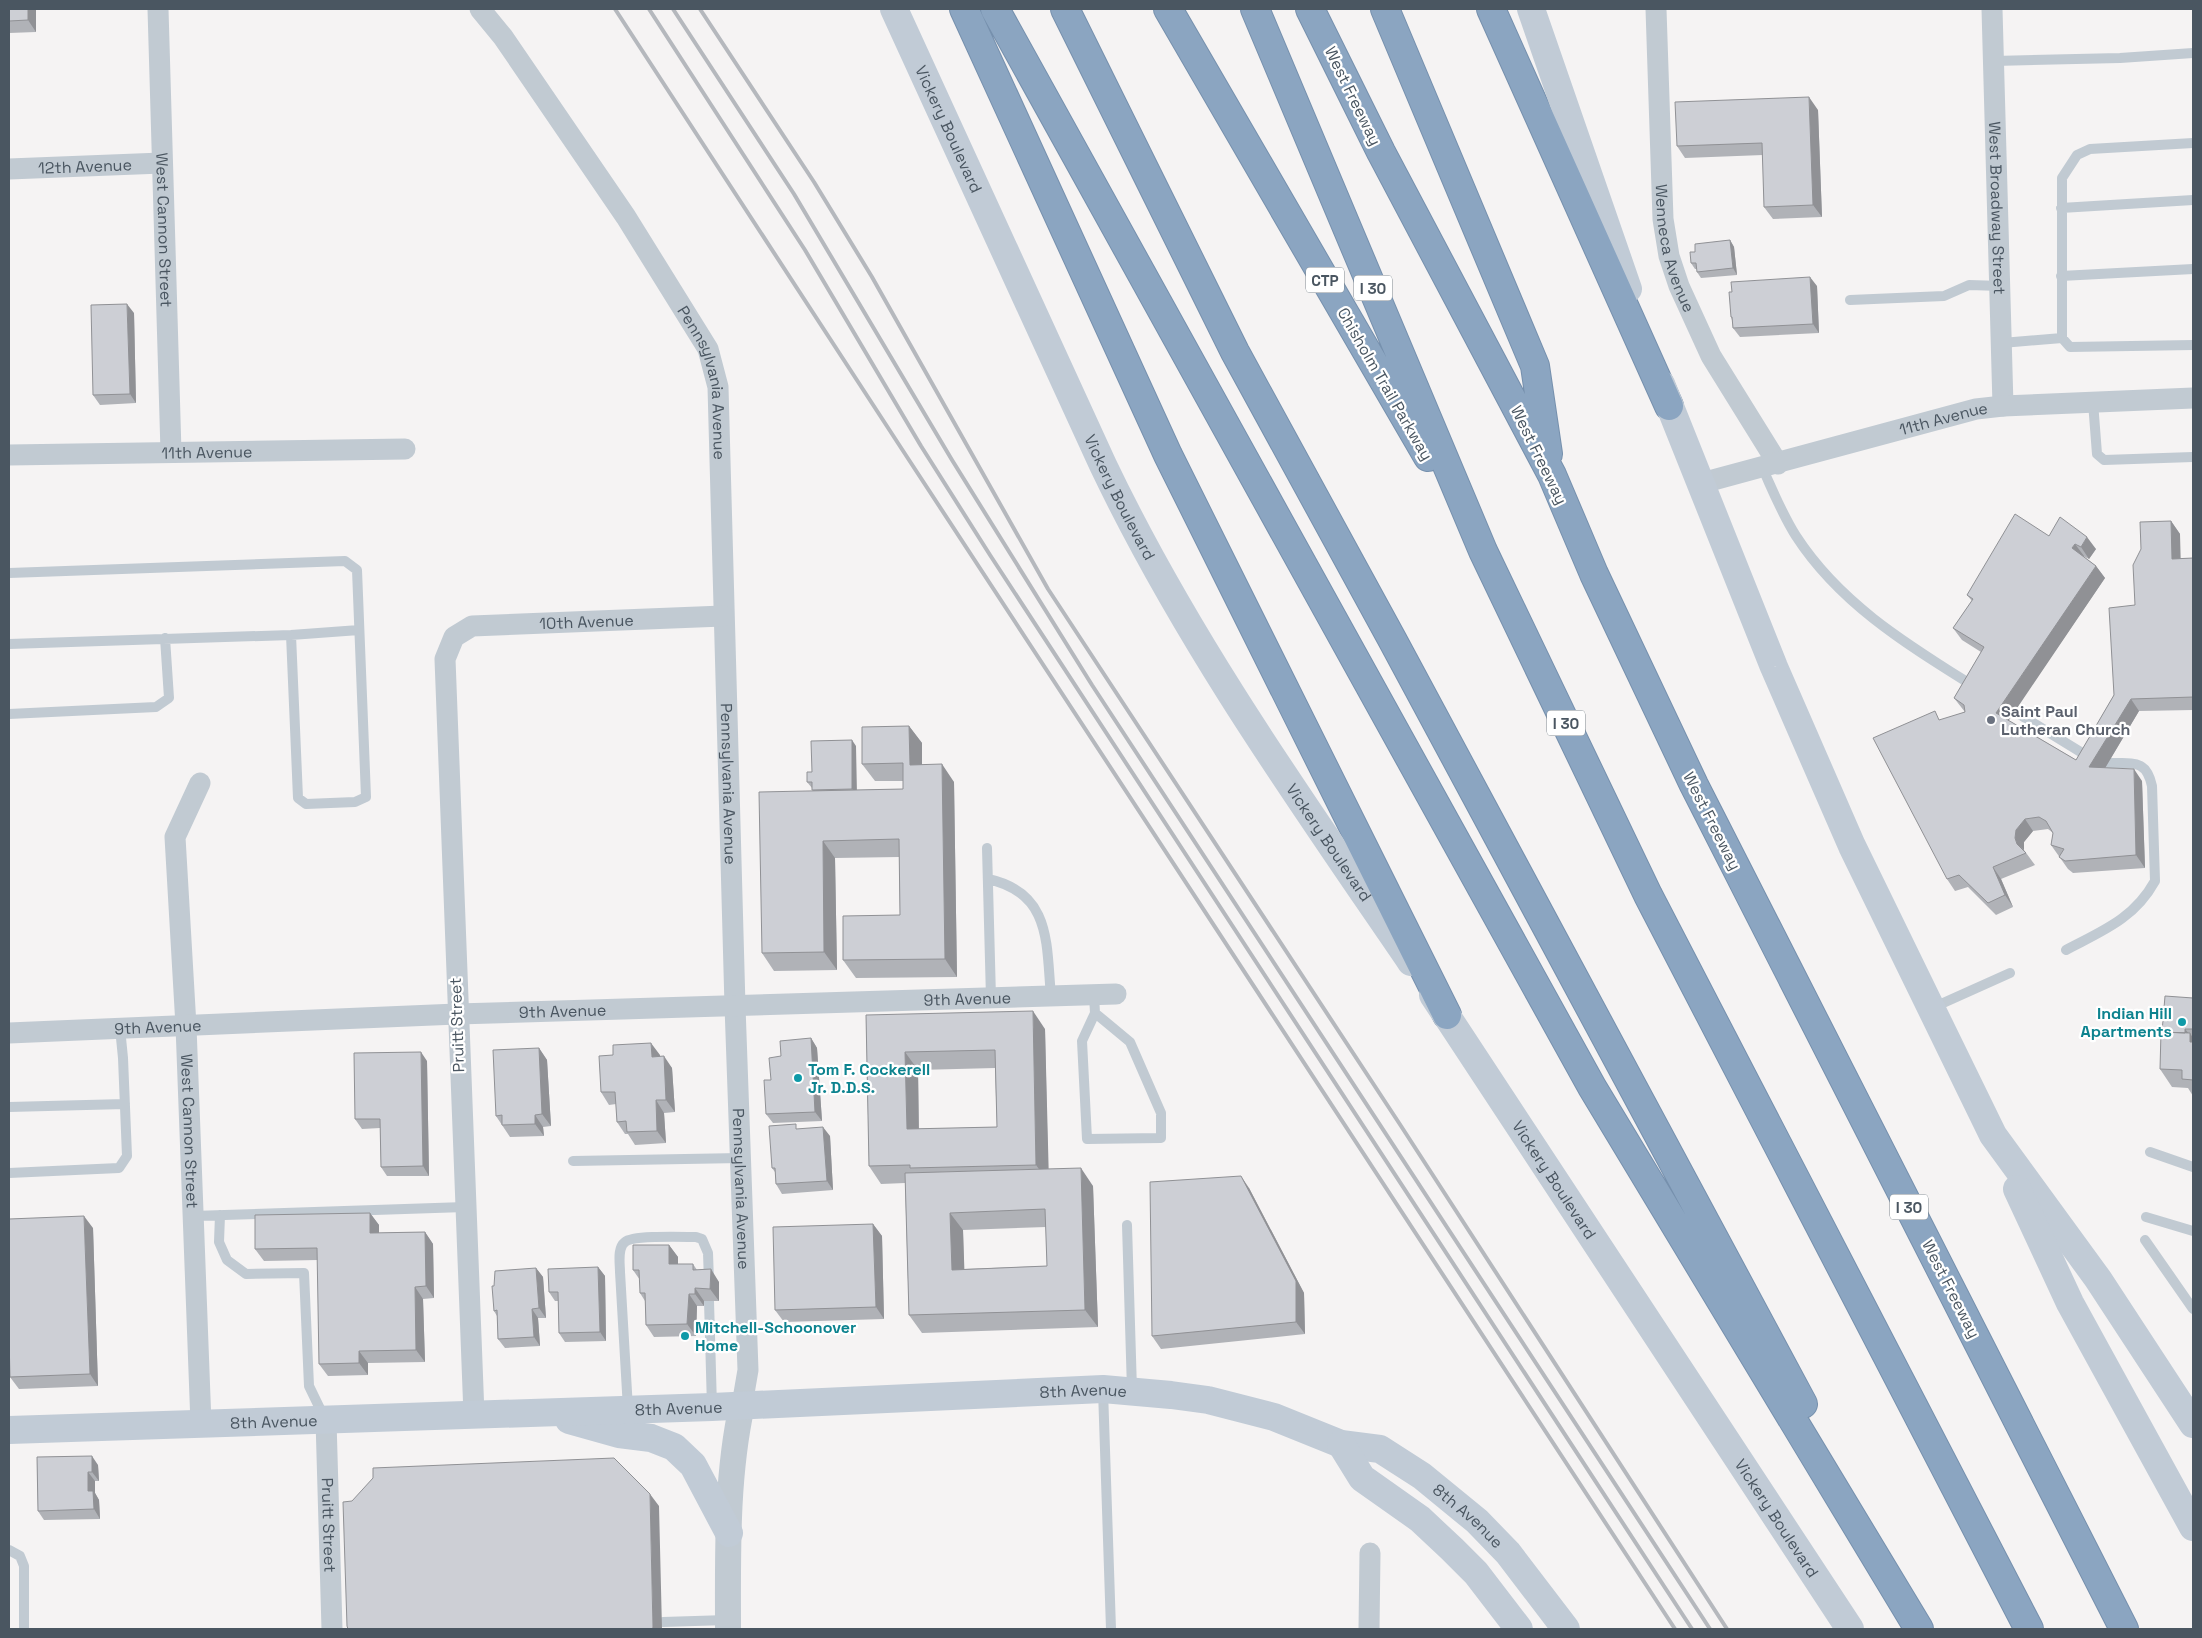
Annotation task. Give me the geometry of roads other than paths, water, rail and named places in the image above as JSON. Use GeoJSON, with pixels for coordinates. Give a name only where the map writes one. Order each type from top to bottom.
{"type":"FeatureCollection","features":[{"type":"Feature","properties":{"kind":"highway"},"geometry":{"type":"LineString","coordinates":[[964,9],[998,79],[1168,455],[1447,1015]]}},
{"type":"Feature","properties":{"kind":"highway"},"geometry":{"type":"LineString","coordinates":[[995,9],[1592,1087],[1919,1629]]}},
{"type":"Feature","properties":{"kind":"highway"},"geometry":{"type":"LineString","coordinates":[[1065,9],[1235,352],[1448,743],[1924,1629]]}},
{"type":"Feature","properties":{"kind":"highway","name":"Chisholm Trail Parkway"},"geometry":{"type":"LineString","coordinates":[[1168,9],[1483,551]]}},
{"type":"Feature","properties":{"kind":"highway","name":"I 30"},"geometry":{"type":"LineString","coordinates":[[1255,9],[1483,551],[1648,895],[2029,1629]]}},
{"type":"Feature","properties":{"kind":"highway","name":"West Freeway"},"geometry":{"type":"LineString","coordinates":[[1310,9],[1381,152],[1552,475],[1594,574],[1694,785],[2124,1629]]}},
{"type":"Feature","properties":{"kind":"highway"},"geometry":{"type":"LineString","coordinates":[[1385,9],[1535,366],[1552,475]]}},
{"type":"Feature","properties":{"kind":"highway"},"geometry":{"type":"LineString","coordinates":[[1491,9],[1669,406]]}},
{"type":"Feature","properties":{"kind":"main road","name":"Vickery Boulevard"},"geometry":{"type":"LineString","coordinates":[[894,9],[1103,465],[1137,534],[1172,597],[1274,761],[1447,1015],[1850,1629]]}},
{"type":"Feature","properties":{"kind":"main road"},"geometry":{"type":"LineString","coordinates":[[1531,9],[1669,406],[1702,483],[1774,667],[1852,846],[1993,1135],[2070,1303],[2193,1527]]}},
{"type":"Feature","properties":{"kind":"main road"},"geometry":{"type":"LineString","coordinates":[[1993,1135],[2098,1279],[2193,1424]]}},
{"type":"Feature","properties":{"kind":"main road","name":"8th Avenue"},"geometry":{"type":"LineString","coordinates":[[9,1430],[712,1407],[1103,1389],[1208,1400],[1283,1420],[1341,1444],[1380,1449],[1450,1498],[1477,1520],[1508,1553],[1566,1629]]}},
{"type":"Feature","properties":{"kind":"main road"},"geometry":{"type":"LineString","coordinates":[[546,1413],[619,1434],[651,1438],[674,1447],[693,1465],[729,1533]]}},
{"type":"Feature","properties":{"kind":"main road","name":"8th Avenue"},"geometry":{"type":"LineString","coordinates":[[1341,1444],[1362,1478],[1420,1519],[1452,1549],[1476,1573],[1520,1629]]}},
{"type":"Feature","properties":{"kind":"street","name":"West Cannon Street"},"geometry":{"type":"LineString","coordinates":[[158,9],[171,452]]}},
{"type":"Feature","properties":{"kind":"street","name":"Pennsylvania Avenue"},"geometry":{"type":"LineString","coordinates":[[480,9],[503,37],[626,217],[708,349],[718,387],[723,616],[748,1370],[735,1435],[729,1533],[728,1625]]}},
{"type":"Feature","properties":{"kind":"street","name":"Wenneca Avenue"},"geometry":{"type":"LineString","coordinates":[[1656,9],[1663,219],[1670,256],[1678,286],[1711,356],[1770,466]]}},
{"type":"Feature","properties":{"kind":"street","name":"West Broadway Street"},"geometry":{"type":"LineString","coordinates":[[1992,9],[2004,406]]}},
{"type":"Feature","properties":{"kind":"street","name":"12th Avenue"},"geometry":{"type":"LineString","coordinates":[[9,169],[162,163]]}},
{"type":"Feature","properties":{"kind":"street","name":"11th Avenue"},"geometry":{"type":"LineString","coordinates":[[1702,483],[1976,409],[2004,406],[2193,398]]}},
{"type":"Feature","properties":{"kind":"street","name":"11th Avenue"},"geometry":{"type":"LineString","coordinates":[[9,455],[405,449]]}},
{"type":"Feature","properties":{"kind":"street","name":"10th Avenue"},"geometry":{"type":"LineString","coordinates":[[454,637],[472,626],[723,616]]}},
{"type":"Feature","properties":{"kind":"street","name":"Pruitt Street"},"geometry":{"type":"LineString","coordinates":[[454,637],[445,659],[457,1014],[474,1415]]}},
{"type":"Feature","properties":{"kind":"street","name":"West Cannon Street"},"geometry":{"type":"LineString","coordinates":[[200,783],[175,837],[186,1026],[201,1424]]}},
{"type":"Feature","properties":{"kind":"street","name":"9th Avenue"},"geometry":{"type":"LineString","coordinates":[[9,1033],[457,1014],[1051,996],[1094,1004],[1116,994]]}},
{"type":"Feature","properties":{"kind":"street","name":"Pruitt Street"},"geometry":{"type":"LineString","coordinates":[[326,1420],[332,1629]]}},
{"type":"Feature","properties":{"kind":"street"},"geometry":{"type":"LineString","coordinates":[[1369,1629],[1370,1553]]}},
{"type":"Feature","properties":{"kind":"lane"},"geometry":{"type":"LineString","coordinates":[[1994,61],[2120,58],[2193,53]]}},
{"type":"Feature","properties":{"kind":"lane"},"geometry":{"type":"LineString","coordinates":[[2193,143],[2090,149],[2077,155],[2062,178],[2061,208],[2062,338],[2070,347],[2193,345]]}},
{"type":"Feature","properties":{"kind":"lane"},"geometry":{"type":"LineString","coordinates":[[2061,208],[2193,200]]}},
{"type":"Feature","properties":{"kind":"lane"},"geometry":{"type":"LineString","coordinates":[[2061,276],[2193,269]]}},
{"type":"Feature","properties":{"kind":"lane"},"geometry":{"type":"LineString","coordinates":[[1850,300],[1944,296],[1969,285],[2001,286]]}},
{"type":"Feature","properties":{"kind":"lane"},"geometry":{"type":"LineString","coordinates":[[2002,343],[2062,338]]}},
{"type":"Feature","properties":{"kind":"lane"},"geometry":{"type":"LineString","coordinates":[[2093,402],[2097,454],[2104,460],[2193,457]]}},
{"type":"Feature","properties":{"kind":"lane"},"geometry":{"type":"LineString","coordinates":[[1770,466],[1785,517],[1797,537],[1825,574],[1856,606],[1888,632],[1975,688]]}},
{"type":"Feature","properties":{"kind":"lane"},"geometry":{"type":"LineString","coordinates":[[9,574],[345,561],[357,570],[366,797],[356,802],[306,804],[298,798],[291,635]]}},
{"type":"Feature","properties":{"kind":"lane"},"geometry":{"type":"LineString","coordinates":[[9,644],[291,635],[359,630]]}},
{"type":"Feature","properties":{"kind":"lane"},"geometry":{"type":"LineString","coordinates":[[9,714],[156,707],[168,698],[165,638]]}},
{"type":"Feature","properties":{"kind":"lane"},"geometry":{"type":"LineString","coordinates":[[2014,711],[2092,759]]}},
{"type":"Feature","properties":{"kind":"lane"},"geometry":{"type":"LineString","coordinates":[[2066,950],[2119,922],[2148,893],[2155,882],[2152,786],[2149,772],[2144,767],[2136,765],[2108,763]]}},
{"type":"Feature","properties":{"kind":"lane"},"geometry":{"type":"LineString","coordinates":[[987,848],[990,998]]}},
{"type":"Feature","properties":{"kind":"lane"},"geometry":{"type":"LineString","coordinates":[[988,879],[1004,883],[1038,911],[1045,929],[1051,996]]}},
{"type":"Feature","properties":{"kind":"lane"},"geometry":{"type":"LineString","coordinates":[[1930,1009],[2010,973]]}},
{"type":"Feature","properties":{"kind":"lane"},"geometry":{"type":"LineString","coordinates":[[1094,1004],[1130,1042],[1161,1113],[1162,1138],[1087,1139],[1082,1041],[1094,1004]]}},
{"type":"Feature","properties":{"kind":"lane"},"geometry":{"type":"LineString","coordinates":[[9,1173],[119,1168],[127,1156],[120,1028]]}},
{"type":"Feature","properties":{"kind":"lane"},"geometry":{"type":"LineString","coordinates":[[9,1107],[125,1104]]}},
{"type":"Feature","properties":{"kind":"lane"},"geometry":{"type":"LineString","coordinates":[[2150,1152],[2193,1167]]}},
{"type":"Feature","properties":{"kind":"lane"},"geometry":{"type":"LineString","coordinates":[[573,1161],[741,1158]]}},
{"type":"Feature","properties":{"kind":"lane"},"geometry":{"type":"LineString","coordinates":[[193,1216],[465,1207]]}},
{"type":"Feature","properties":{"kind":"lane"},"geometry":{"type":"LineString","coordinates":[[220,1215],[219,1242],[227,1260],[246,1274],[304,1273],[309,1386],[326,1420]]}},
{"type":"Feature","properties":{"kind":"lane"},"geometry":{"type":"LineString","coordinates":[[2146,1217],[2193,1231]]}},
{"type":"Feature","properties":{"kind":"lane"},"geometry":{"type":"LineString","coordinates":[[1127,1225],[1132,1391]]}},
{"type":"Feature","properties":{"kind":"lane"},"geometry":{"type":"LineString","coordinates":[[628,1410],[620,1272],[620,1252],[622,1246],[626,1241],[636,1238],[696,1237],[702,1239],[708,1253],[709,1282]]}},
{"type":"Feature","properties":{"kind":"lane"},"geometry":{"type":"LineString","coordinates":[[2145,1240],[2193,1309]]}},
{"type":"Feature","properties":{"kind":"lane"},"geometry":{"type":"LineString","coordinates":[[709,1301],[712,1407]]}},
{"type":"Feature","properties":{"kind":"lane"},"geometry":{"type":"LineString","coordinates":[[1103,1389],[1111,1629]]}},
{"type":"Feature","properties":{"kind":"lane"},"geometry":{"type":"LineString","coordinates":[[9,1550],[20,1556],[24,1566],[24,1629]]}},
{"type":"Feature","properties":{"kind":"lane"},"geometry":{"type":"LineString","coordinates":[[663,1622],[728,1625]]}},
{"type":"Feature","properties":{"kind":"railway"},"geometry":{"type":"LineString","coordinates":[[615,9],[1675,1629]]}},
{"type":"Feature","properties":{"kind":"railway"},"geometry":{"type":"LineString","coordinates":[[649,9],[805,250],[921,446],[990,555],[1692,1629]]}},
{"type":"Feature","properties":{"kind":"railway"},"geometry":{"type":"LineString","coordinates":[[673,9],[794,194],[952,460],[1092,685],[1710,1629]]}},
{"type":"Feature","properties":{"kind":"railway"},"geometry":{"type":"LineString","coordinates":[[700,9],[814,182],[872,277],[1048,589],[1401,1126],[1727,1629]]}},
{"type":"Feature","properties":{"kind":"place","name":"Saint Paul Lutheran Church"},"geometry":{"type":"Point","coordinates":[1991,720]}},
{"type":"Feature","properties":{"kind":"place","name":"Indian Hill Apartments"},"geometry":{"type":"Point","coordinates":[2182,1022]}},
{"type":"Feature","properties":{"kind":"place","name":"Tom F. Cockerell Jr. D.D.S."},"geometry":{"type":"Point","coordinates":[798,1078]}},
{"type":"Feature","properties":{"kind":"place","name":"Mitchell-Schoonover Home"},"geometry":{"type":"Point","coordinates":[685,1336]}}]}
